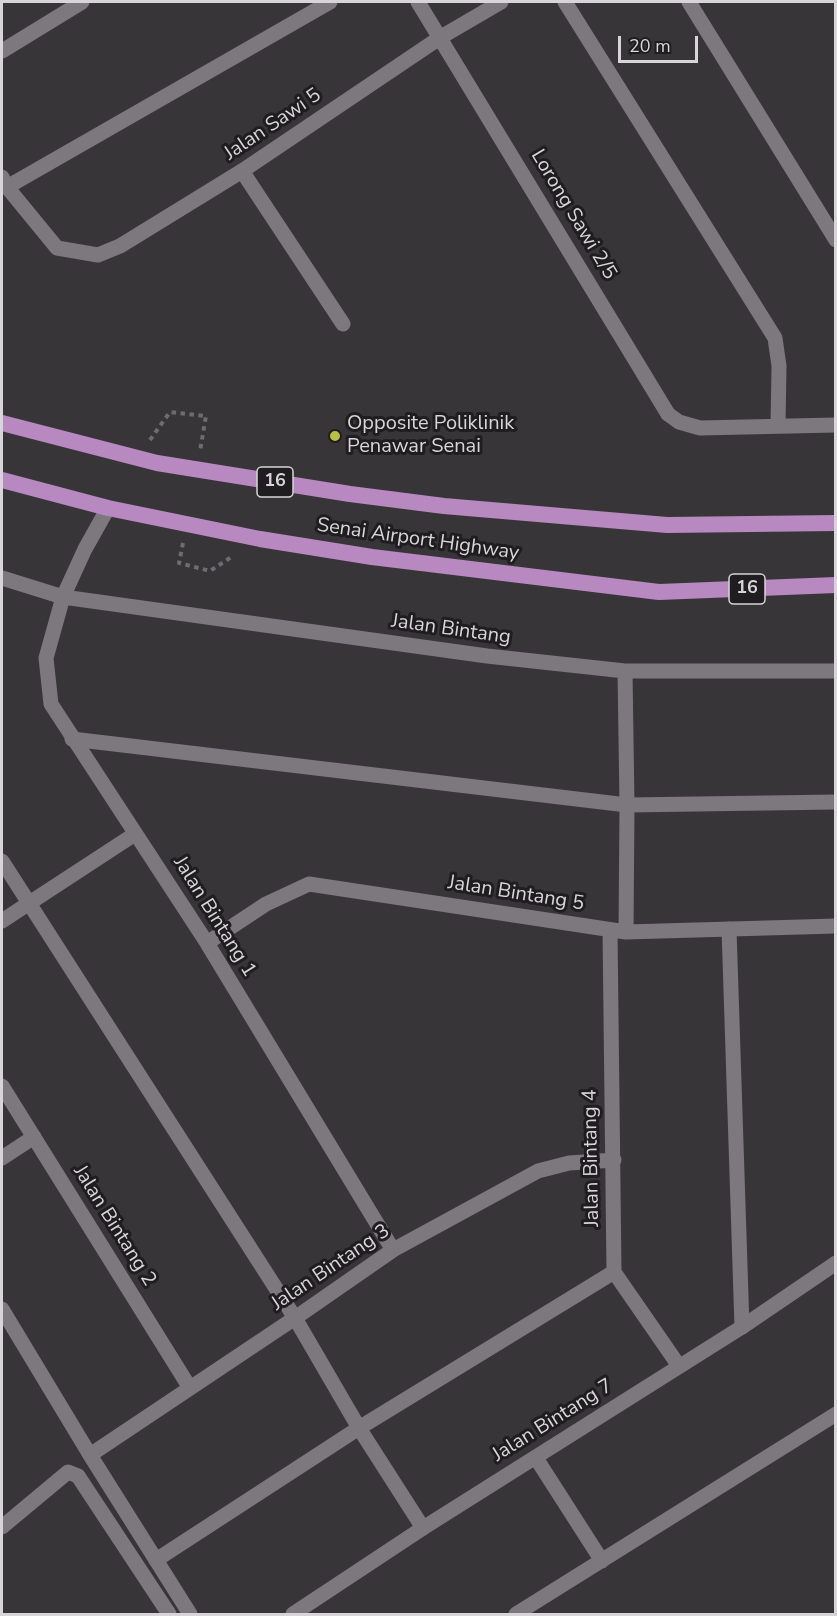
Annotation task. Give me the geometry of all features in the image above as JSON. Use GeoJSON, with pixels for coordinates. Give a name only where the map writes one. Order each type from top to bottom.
{"type":"FeatureCollection","features":[{"type":"Feature","properties":{"kind":"highway","name":"Senai Airport Highway"},"geometry":{"type":"LineString","coordinates":[[2,423],[138,458],[350,494],[444,506],[667,525],[836,523]]}},
{"type":"Feature","properties":{"kind":"highway","name":"Senai Airport Highway"},"geometry":{"type":"LineString","coordinates":[[2,480],[108,508],[260,539],[372,557],[659,592],[836,585]]}},
{"type":"Feature","properties":{"kind":"street"},"geometry":{"type":"LineString","coordinates":[[2,51],[82,2]]}},
{"type":"Feature","properties":{"kind":"street"},"geometry":{"type":"LineString","coordinates":[[4,182],[330,2]]}},
{"type":"Feature","properties":{"kind":"street","name":"Lorong Sawi 2/5"},"geometry":{"type":"LineString","coordinates":[[418,2],[668,414],[679,422],[700,428],[778,426]]}},
{"type":"Feature","properties":{"kind":"street","name":"Jalan Sawi 5"},"geometry":{"type":"LineString","coordinates":[[4,182],[57,248],[98,255],[120,246],[242,171],[441,38],[501,2]]}},
{"type":"Feature","properties":{"kind":"street"},"geometry":{"type":"LineString","coordinates":[[565,2],[775,338],[779,366],[778,426],[836,425]]}},
{"type":"Feature","properties":{"kind":"street"},"geometry":{"type":"LineString","coordinates":[[689,2],[836,240]]}},
{"type":"Feature","properties":{"kind":"street"},"geometry":{"type":"LineString","coordinates":[[242,171],[343,324]]}},
{"type":"Feature","properties":{"kind":"street","name":"Jalan Bintang 1"},"geometry":{"type":"LineString","coordinates":[[108,508],[63,597],[46,658],[51,704],[207,943],[393,1250]]}},
{"type":"Feature","properties":{"kind":"street"},"geometry":{"type":"LineString","coordinates":[[2,579],[63,597]]}},
{"type":"Feature","properties":{"kind":"street","name":"Jalan Bintang"},"geometry":{"type":"LineString","coordinates":[[63,597],[487,656],[625,671],[836,670]]}},
{"type":"Feature","properties":{"kind":"street"},"geometry":{"type":"LineString","coordinates":[[625,671],[626,932]]}},
{"type":"Feature","properties":{"kind":"street"},"geometry":{"type":"LineString","coordinates":[[72,739],[627,805],[836,802]]}},
{"type":"Feature","properties":{"kind":"street"},"geometry":{"type":"LineString","coordinates":[[2,921],[135,834]]}},
{"type":"Feature","properties":{"kind":"street"},"geometry":{"type":"LineString","coordinates":[[2,861],[295,1318],[359,1428],[423,1528]]}},
{"type":"Feature","properties":{"kind":"street","name":"Jalan Bintang 5"},"geometry":{"type":"LineString","coordinates":[[207,943],[266,904],[309,884],[626,932],[836,926]]}},
{"type":"Feature","properties":{"kind":"street"},"geometry":{"type":"LineString","coordinates":[[729,929],[742,1327]]}},
{"type":"Feature","properties":{"kind":"street","name":"Jalan Bintang 4"},"geometry":{"type":"LineString","coordinates":[[610,930],[614,1272]]}},
{"type":"Feature","properties":{"kind":"street","name":"Jalan Bintang 2"},"geometry":{"type":"LineString","coordinates":[[2,1086],[190,1388]]}},
{"type":"Feature","properties":{"kind":"street"},"geometry":{"type":"LineString","coordinates":[[2,1158],[34,1137]]}},
{"type":"Feature","properties":{"kind":"street","name":"Jalan Bintang 3"},"geometry":{"type":"LineString","coordinates":[[90,1455],[393,1250],[538,1171],[569,1163],[614,1160]]}},
{"type":"Feature","properties":{"kind":"street","name":"Jalan Bintang 7"},"geometry":{"type":"LineString","coordinates":[[293,1614],[423,1528],[742,1327],[836,1263]]}},
{"type":"Feature","properties":{"kind":"street"},"geometry":{"type":"LineString","coordinates":[[156,1560],[359,1428],[614,1272],[679,1366]]}},
{"type":"Feature","properties":{"kind":"street"},"geometry":{"type":"LineString","coordinates":[[2,1309],[190,1614]]}},
{"type":"Feature","properties":{"kind":"street"},"geometry":{"type":"LineString","coordinates":[[516,1614],[836,1414]]}},
{"type":"Feature","properties":{"kind":"street"},"geometry":{"type":"LineString","coordinates":[[536,1458],[602,1561]]}},
{"type":"Feature","properties":{"kind":"street"},"geometry":{"type":"LineString","coordinates":[[2,1527],[68,1472],[78,1476],[169,1614]]}},
{"type":"Feature","properties":{"kind":"path"},"geometry":{"type":"LineString","coordinates":[[138,458],[170,412],[206,416]]}},
{"type":"Feature","properties":{"kind":"path"},"geometry":{"type":"LineString","coordinates":[[179,563],[210,571],[260,539]]}},
{"type":"Feature","properties":{"kind":"place","name":"Opposite Poliklinik Penawar Senai"},"geometry":{"type":"Point","coordinates":[335,436]}}]}
